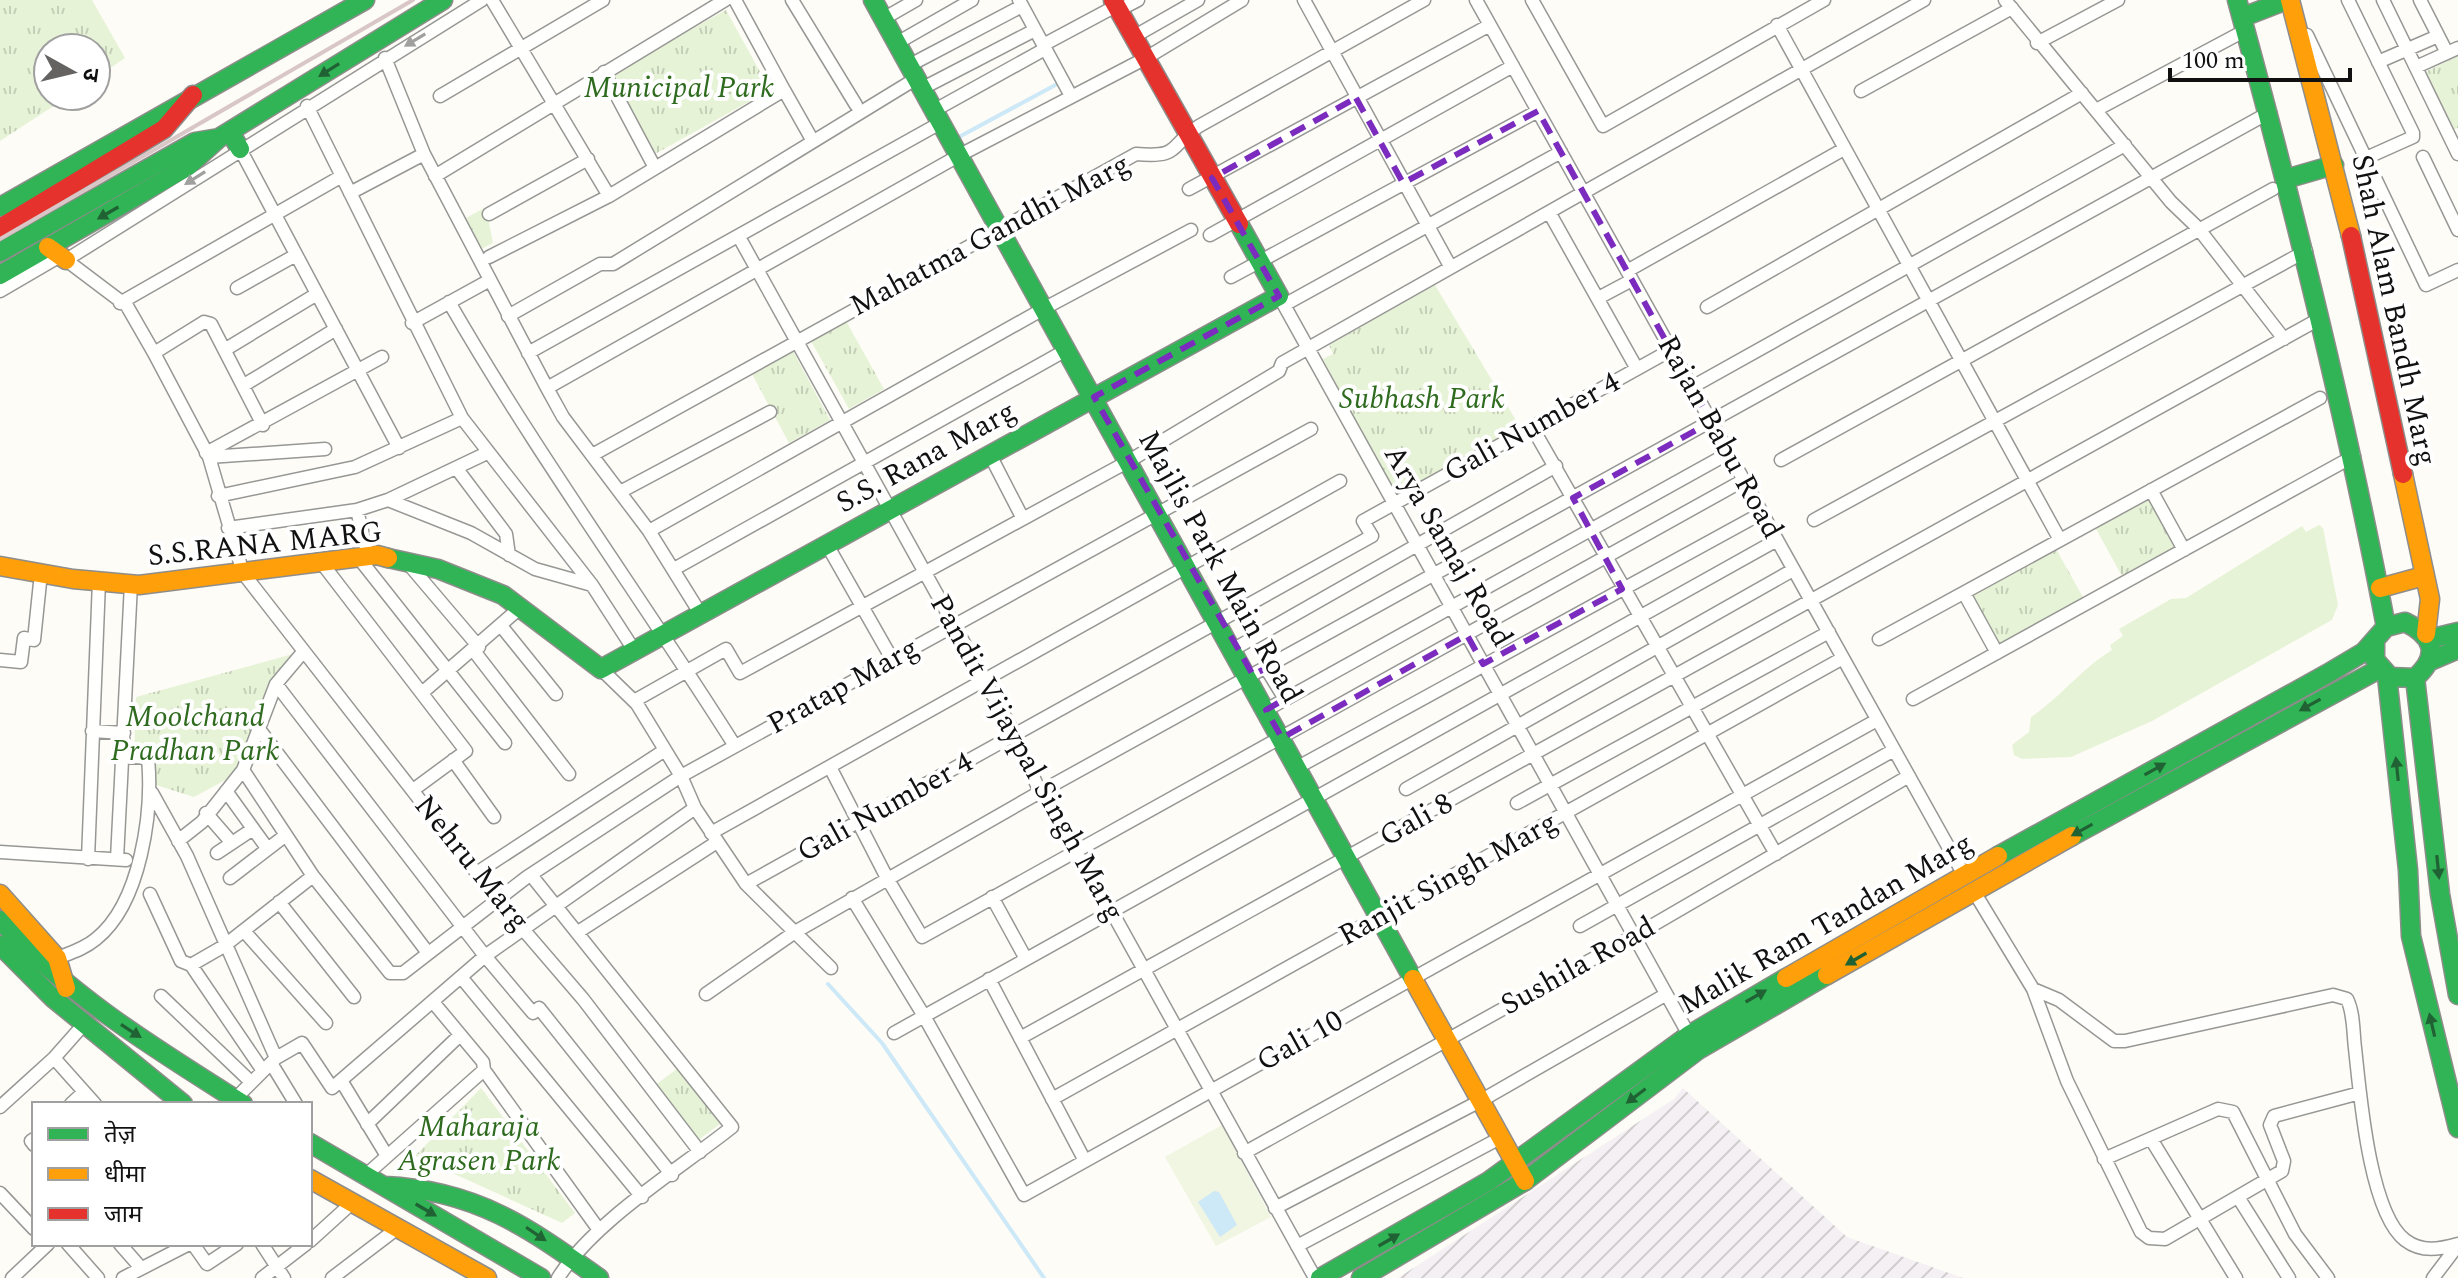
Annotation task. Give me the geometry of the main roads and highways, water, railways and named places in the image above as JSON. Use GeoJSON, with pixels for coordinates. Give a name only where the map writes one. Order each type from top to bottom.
{"type":"FeatureCollection","features":[{"type":"Feature","properties":{"kind":"water"},"geometry":{"type":"Polygon","coordinates":[[[1214,1191],[1219,1192],[1237,1225],[1220,1237],[1198,1202],[1214,1191]]]}},
{"type":"Feature","properties":{"kind":"waterway"},"geometry":{"type":"LineString","coordinates":[[957,138],[1059,83]]}},
{"type":"Feature","properties":{"kind":"waterway"},"geometry":{"type":"LineString","coordinates":[[828,984],[882,1043],[1044,1278]]}},
{"type":"Feature","properties":{"kind":"railway"},"geometry":{"type":"LineString","coordinates":[[0,239],[413,0]]}},
{"type":"Feature","properties":{"kind":"park label","name":"Municipal Park"},"geometry":{"type":"Point","coordinates":[679,88]}},
{"type":"Feature","properties":{"kind":"park label","name":"Subhash Park"},"geometry":{"type":"Point","coordinates":[1422,399]}},
{"type":"Feature","properties":{"kind":"park label","name":"Moolchand Pradhan Park"},"geometry":{"type":"Point","coordinates":[195,734]}},
{"type":"Feature","properties":{"kind":"park label","name":"Maharaja Agrasen Park"},"geometry":{"type":"Point","coordinates":[479,1144]}}]}
